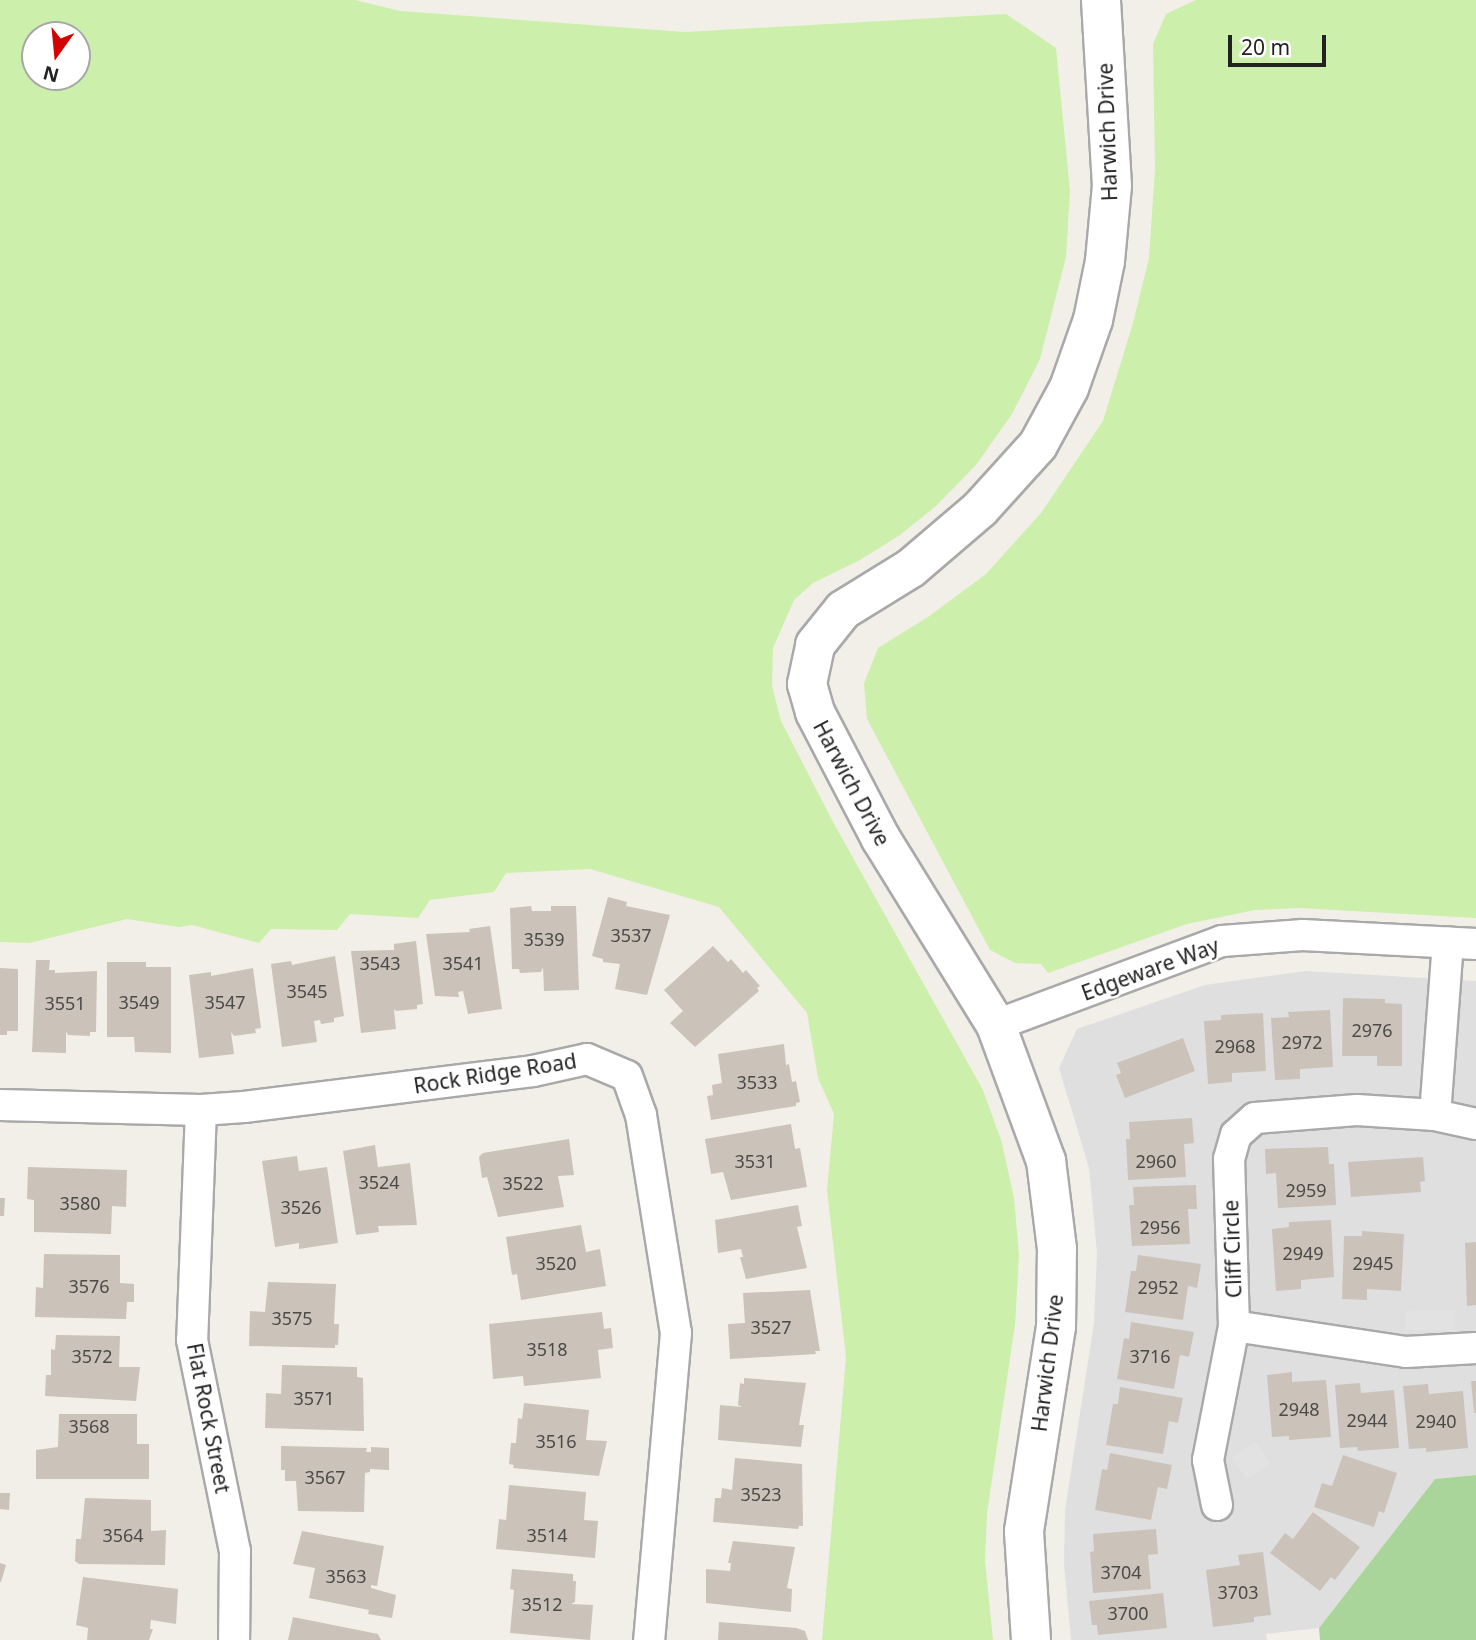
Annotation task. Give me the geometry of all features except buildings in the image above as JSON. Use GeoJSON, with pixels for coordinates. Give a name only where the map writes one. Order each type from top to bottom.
{"type":"FeatureCollection","features":[{"type":"Feature","properties":{"kind":"street","name":"Harwich Drive"},"geometry":{"type":"LineString","coordinates":[[1031,1640],[1024,1531],[1056,1327],[1057,1249],[1046,1161],[996,1025],[881,839],[814,712],[807,684],[815,645],[843,610],[911,568],[980,509],[1038,445],[1069,388],[1093,320],[1105,261],[1112,186],[1101,0]]}},
{"type":"Feature","properties":{"kind":"street","name":"Edgeware Way"},"geometry":{"type":"LineString","coordinates":[[996,1025],[1222,941],[1303,935],[1462,943]]}},
{"type":"Feature","properties":{"kind":"street"},"geometry":{"type":"LineString","coordinates":[[1435,1115],[1462,943]]}},
{"type":"Feature","properties":{"kind":"street","name":"Rock Ridge Road"},"geometry":{"type":"LineString","coordinates":[[0,1105],[201,1110],[533,1070],[587,1059],[627,1076],[641,1115],[676,1333],[649,1640]]}},
{"type":"Feature","properties":{"kind":"street","name":"Flat Rock Street"},"geometry":{"type":"LineString","coordinates":[[201,1110],[192,1340],[235,1551],[233,1640]]}},
{"type":"Feature","properties":{"kind":"street","name":"Cliff Circle"},"geometry":{"type":"LineString","coordinates":[[1476,1124],[1435,1115],[1357,1110],[1255,1118],[1236,1135],[1229,1159],[1234,1326],[1406,1352],[1476,1348]]}},
{"type":"Feature","properties":{"kind":"street"},"geometry":{"type":"LineString","coordinates":[[1217,1505],[1208,1460],[1234,1326]]}},
{"type":"Feature","properties":{"kind":"shaded area"},"geometry":{"type":"Polygon","coordinates":[[[1305,971],[1476,981],[1476,1475],[1435,1479],[1319,1628],[1266,1634],[1267,1640],[1071,1640],[1064,1564],[1065,1510],[1094,1323],[1097,1253],[1089,1168],[1059,1068],[1077,1029],[1205,985],[1305,971]]]}},
{"type":"Feature","properties":{"kind":"shaded area"},"geometry":{"type":"Polygon","coordinates":[[[1406,1310],[1455,1311],[1454,1331],[1406,1330],[1406,1310]]]}},
{"type":"Feature","properties":{"kind":"shaded area"},"geometry":{"type":"Polygon","coordinates":[[[1255,1442],[1270,1463],[1247,1479],[1232,1458],[1255,1442]]]}},
{"type":"Feature","properties":{"kind":"green space"},"geometry":{"type":"Polygon","coordinates":[[[0,0],[355,0],[400,11],[685,32],[1006,14],[1056,48],[1070,191],[1066,257],[1040,359],[1012,414],[976,465],[936,506],[900,535],[860,560],[813,583],[794,600],[773,648],[772,686],[781,721],[833,822],[983,1090],[1002,1143],[1014,1198],[1019,1255],[1015,1325],[987,1513],[985,1561],[993,1640],[822,1640],[846,1357],[827,1190],[834,1114],[818,1078],[807,1013],[719,907],[590,869],[506,873],[494,892],[430,900],[418,918],[350,914],[337,930],[271,929],[259,943],[192,925],[179,927],[127,919],[29,943],[0,942],[0,0]]]}},
{"type":"Feature","properties":{"kind":"green space"},"geometry":{"type":"Polygon","coordinates":[[[1196,0],[1476,0],[1476,918],[1300,908],[1255,910],[1187,924],[1048,973],[1041,964],[1015,963],[990,950],[867,719],[864,683],[878,648],[928,617],[986,574],[1041,513],[1103,421],[1133,323],[1149,258],[1155,169],[1153,44],[1166,14],[1196,0]]]}},
{"type":"Feature","properties":{"kind":"green space"},"geometry":{"type":"Polygon","coordinates":[[[1476,1475],[1476,1640],[1320,1640],[1319,1628],[1435,1479],[1476,1475]]]}}]}
